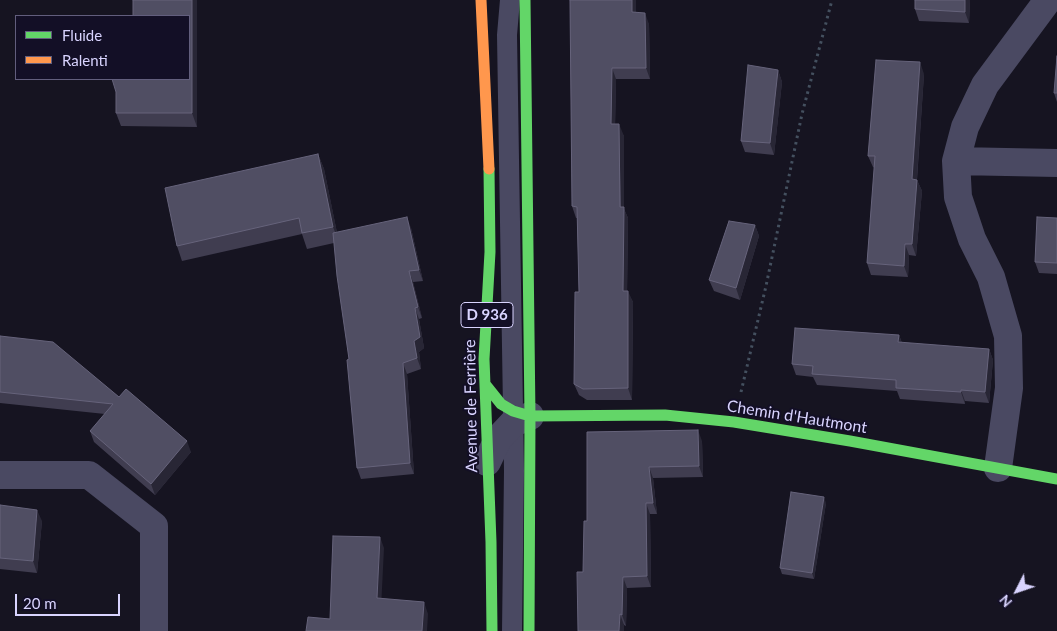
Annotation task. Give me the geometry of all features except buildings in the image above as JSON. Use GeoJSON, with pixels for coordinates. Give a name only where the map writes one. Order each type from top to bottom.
{"type":"FeatureCollection","features":[{"type":"Feature","properties":{"kind":"main road","name":"Avenue de Ferrière"},"geometry":{"type":"LineString","coordinates":[[481,0],[489,169],[490,252],[484,359],[491,542],[492,631]]}},
{"type":"Feature","properties":{"kind":"main road","name":"D 936"},"geometry":{"type":"LineString","coordinates":[[525,0],[518,417],[529,631]]}},
{"type":"Feature","properties":{"kind":"main road"},"geometry":{"type":"LineString","coordinates":[[485,384],[501,404],[518,417]]}},
{"type":"Feature","properties":{"kind":"main road","name":"Chemin d'Hautmont"},"geometry":{"type":"LineString","coordinates":[[518,417],[665,415],[734,422],[1057,479]]}},
{"type":"Feature","properties":{"kind":"street"},"geometry":{"type":"LineString","coordinates":[[998,468],[1009,388],[1008,336],[991,277],[972,239],[958,197],[956,161],[965,127],[985,85],[1048,0]]}},
{"type":"Feature","properties":{"kind":"street"},"geometry":{"type":"LineString","coordinates":[[956,161],[1057,163]]}},
{"type":"Feature","properties":{"kind":"street"},"geometry":{"type":"LineString","coordinates":[[487,462],[498,439],[518,417]]}},
{"type":"Feature","properties":{"kind":"street"},"geometry":{"type":"LineString","coordinates":[[0,475],[89,476],[154,526],[154,631]]}},
{"type":"Feature","properties":{"kind":"lane"},"geometry":{"type":"LineString","coordinates":[[510,0],[507,36],[507,82],[518,417],[514,471],[512,631]]}},
{"type":"Feature","properties":{"kind":"path"},"geometry":{"type":"LineString","coordinates":[[734,422],[766,286],[802,114],[832,0]]}},
{"type":"Feature","properties":{"kind":"traffic: fast"},"geometry":{"type":"LineString","coordinates":[[525,0],[530,416],[529,631]]}},
{"type":"Feature","properties":{"kind":"traffic: fast"},"geometry":{"type":"LineString","coordinates":[[489,169],[490,252],[484,359],[491,542],[492,631]]}},
{"type":"Feature","properties":{"kind":"traffic: fast"},"geometry":{"type":"LineString","coordinates":[[485,384],[501,404],[513,411],[530,416],[665,415],[734,422],[1057,479]]}},
{"type":"Feature","properties":{"kind":"traffic: slow"},"geometry":{"type":"LineString","coordinates":[[481,0],[489,169]]}}]}
